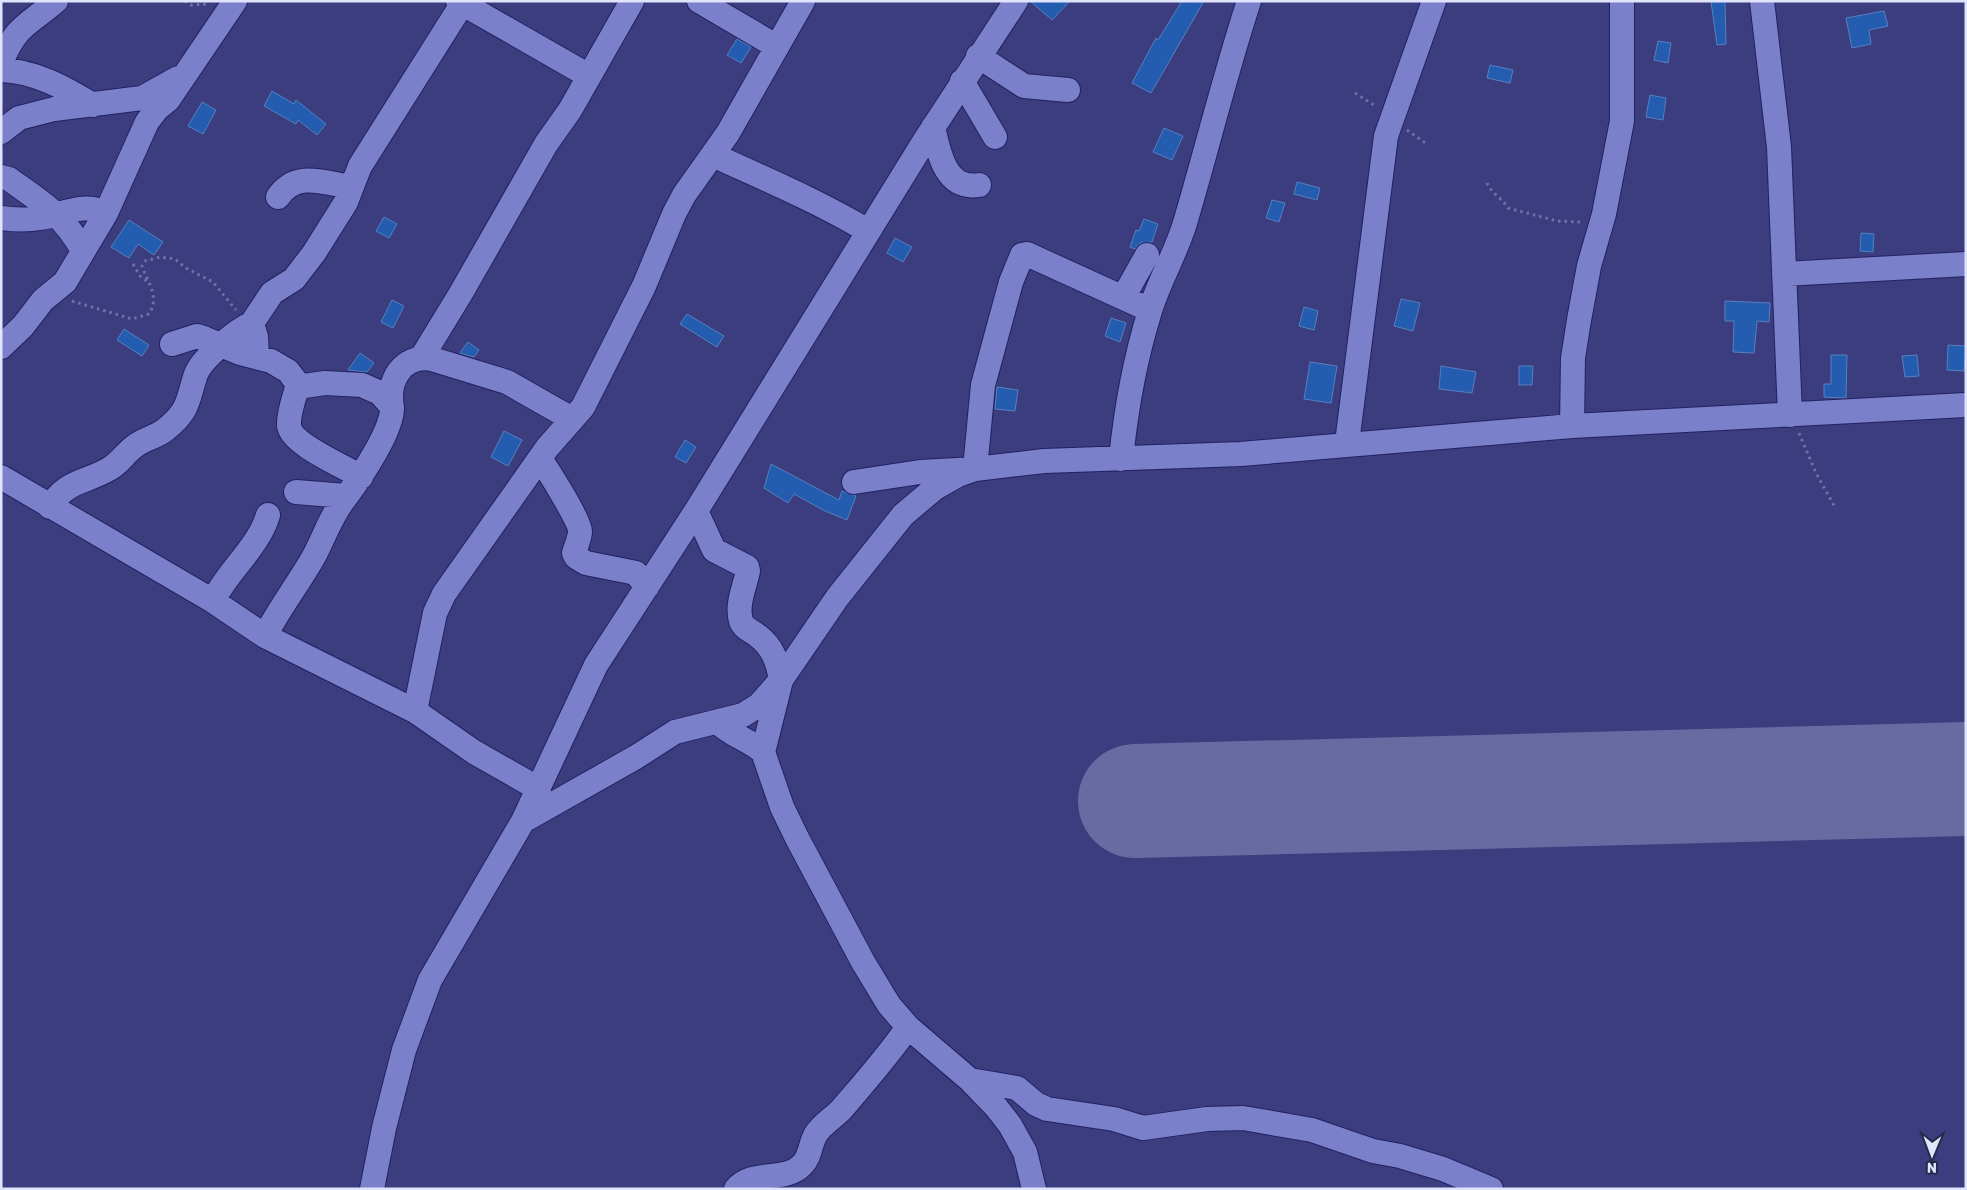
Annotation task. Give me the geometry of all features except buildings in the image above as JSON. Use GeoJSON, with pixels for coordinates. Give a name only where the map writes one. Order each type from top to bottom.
{"type":"FeatureCollection","features":[{"type":"Feature","properties":{"kind":"street"},"geometry":{"type":"LineString","coordinates":[[1,63],[9,43],[16,33],[56,1]]}},
{"type":"Feature","properties":{"kind":"street"},"geometry":{"type":"LineString","coordinates":[[1,347],[23,326],[50,294],[65,282],[106,213],[147,122],[157,109],[168,100],[183,75],[235,1]]}},
{"type":"Feature","properties":{"kind":"street"},"geometry":{"type":"LineString","coordinates":[[422,357],[466,285],[546,144],[590,76],[632,1]]}},
{"type":"Feature","properties":{"kind":"street"},"geometry":{"type":"LineString","coordinates":[[699,1],[776,46]]}},
{"type":"Feature","properties":{"kind":"street"},"geometry":{"type":"LineString","coordinates":[[415,711],[435,613],[444,594],[478,544],[513,500],[540,459],[583,407],[644,286],[674,214],[684,195],[728,133],[803,1]]}},
{"type":"Feature","properties":{"kind":"street"},"geometry":{"type":"LineString","coordinates":[[372,1189],[384,1128],[404,1050],[430,980],[523,820],[596,665],[647,587],[696,522],[868,231],[978,56],[997,32],[1016,1]]}},
{"type":"Feature","properties":{"kind":"street"},"geometry":{"type":"LineString","coordinates":[[1121,459],[1126,415],[1135,366],[1150,310],[1184,226],[1230,58],[1249,1]]}},
{"type":"Feature","properties":{"kind":"street"},"geometry":{"type":"LineString","coordinates":[[1347,444],[1386,136],[1434,1]]}},
{"type":"Feature","properties":{"kind":"street"},"geometry":{"type":"LineString","coordinates":[[1572,426],[1573,358],[1589,266],[1602,222],[1622,120],[1622,1]]}},
{"type":"Feature","properties":{"kind":"street"},"geometry":{"type":"LineString","coordinates":[[1762,1],[1779,147],[1790,415]]}},
{"type":"Feature","properties":{"kind":"street"},"geometry":{"type":"LineString","coordinates":[[50,507],[58,495],[71,484],[118,464],[135,445],[164,431],[177,419],[192,394],[196,373],[238,330],[252,323],[277,288],[294,278],[314,253],[342,208],[360,166],[461,2],[590,76]]}},
{"type":"Feature","properties":{"kind":"street"},"geometry":{"type":"LineString","coordinates":[[978,56],[1024,86],[1068,90]]}},
{"type":"Feature","properties":{"kind":"street"},"geometry":{"type":"LineString","coordinates":[[1,70],[32,75],[67,90],[93,105]]}},
{"type":"Feature","properties":{"kind":"street"},"geometry":{"type":"LineString","coordinates":[[1,132],[20,118],[54,109],[142,98],[183,75]]}},
{"type":"Feature","properties":{"kind":"street"},"geometry":{"type":"LineString","coordinates":[[962,81],[995,138]]}},
{"type":"Feature","properties":{"kind":"street"},"geometry":{"type":"LineString","coordinates":[[933,127],[938,148],[948,172],[957,184],[968,187],[979,186]]}},
{"type":"Feature","properties":{"kind":"street"},"geometry":{"type":"LineString","coordinates":[[713,155],[742,170],[780,184],[868,231]]}},
{"type":"Feature","properties":{"kind":"street"},"geometry":{"type":"LineString","coordinates":[[1,177],[9,179],[57,214],[73,233],[83,251]]}},
{"type":"Feature","properties":{"kind":"street"},"geometry":{"type":"LineString","coordinates":[[278,197],[283,190],[296,181],[305,179],[351,187]]}},
{"type":"Feature","properties":{"kind":"street"},"geometry":{"type":"LineString","coordinates":[[1,218],[32,219],[84,208],[96,208],[106,213]]}},
{"type":"Feature","properties":{"kind":"street"},"geometry":{"type":"LineString","coordinates":[[975,469],[983,385],[991,349],[1020,256],[1027,254],[1124,296],[1150,310]]}},
{"type":"Feature","properties":{"kind":"street"},"geometry":{"type":"LineString","coordinates":[[1124,296],[1147,256]]}},
{"type":"Feature","properties":{"kind":"street"},"geometry":{"type":"LineString","coordinates":[[1784,274],[1966,264]]}},
{"type":"Feature","properties":{"kind":"street"},"geometry":{"type":"LineString","coordinates":[[252,323],[256,337],[257,357]]}},
{"type":"Feature","properties":{"kind":"street"},"geometry":{"type":"LineString","coordinates":[[172,344],[197,336],[281,366],[298,384],[304,386],[325,384],[362,385],[380,393],[392,407]]}},
{"type":"Feature","properties":{"kind":"street"},"geometry":{"type":"LineString","coordinates":[[265,636],[314,556],[324,533],[346,496],[361,476],[389,428],[393,417],[393,381],[398,371],[411,360],[422,357],[443,361],[507,382],[572,418]]}},
{"type":"Feature","properties":{"kind":"street"},"geometry":{"type":"LineString","coordinates":[[298,384],[289,420],[291,433],[302,445],[361,476]]}},
{"type":"Feature","properties":{"kind":"street"},"geometry":{"type":"LineString","coordinates":[[854,482],[920,472],[975,469],[1044,461],[1241,454],[1572,426],[1966,405]]}},
{"type":"Feature","properties":{"kind":"street"},"geometry":{"type":"LineString","coordinates":[[540,459],[556,482],[569,509],[580,524],[580,536],[574,553],[576,557],[586,562],[636,573],[647,587]]}},
{"type":"Feature","properties":{"kind":"street"},"geometry":{"type":"LineString","coordinates":[[523,820],[636,757],[675,732],[743,715],[759,705],[781,680],[837,598],[903,515],[935,488],[958,475],[975,469]]}},
{"type":"Feature","properties":{"kind":"street"},"geometry":{"type":"LineString","coordinates":[[1,477],[213,601],[265,636],[415,711],[474,752],[539,789]]}},
{"type":"Feature","properties":{"kind":"street"},"geometry":{"type":"LineString","coordinates":[[296,492],[346,496]]}},
{"type":"Feature","properties":{"kind":"street"},"geometry":{"type":"LineString","coordinates":[[213,601],[220,587],[259,538],[268,515]]}},
{"type":"Feature","properties":{"kind":"street"},"geometry":{"type":"LineString","coordinates":[[696,522],[714,550],[746,567],[748,571],[740,604],[741,620],[744,627],[757,635],[772,651],[781,680],[762,752]]}},
{"type":"Feature","properties":{"kind":"street"},"geometry":{"type":"LineString","coordinates":[[393,700],[423,666]]}},
{"type":"Feature","properties":{"kind":"street"},"geometry":{"type":"LineString","coordinates":[[718,722],[728,732],[755,744],[762,752],[782,807],[821,885],[874,982],[889,1005],[908,1027],[970,1080],[1010,1125],[1025,1152],[1034,1189]]}},
{"type":"Feature","properties":{"kind":"street"},"geometry":{"type":"LineString","coordinates":[[736,1189],[739,1184],[749,1180],[770,1175],[782,1175],[802,1165],[816,1134],[862,1086],[908,1027]]}},
{"type":"Feature","properties":{"kind":"street"},"geometry":{"type":"LineString","coordinates":[[970,1080],[1017,1088],[1036,1104],[1047,1109],[1114,1119],[1143,1128],[1207,1119],[1243,1118],[1312,1130],[1373,1151],[1400,1156],[1450,1172],[1490,1189]]}},
{"type":"Feature","properties":{"kind":"path"},"geometry":{"type":"LineString","coordinates":[[185,1],[191,5],[211,4]]}},
{"type":"Feature","properties":{"kind":"path"},"geometry":{"type":"LineString","coordinates":[[1487,183],[1489,189],[1508,208],[1521,213],[1557,221],[1602,222]]}},
{"type":"Feature","properties":{"kind":"path"},"geometry":{"type":"LineString","coordinates":[[50,294],[132,319],[149,314],[155,306],[154,295],[142,266],[145,261],[160,257],[175,259],[186,268],[213,282],[243,319],[252,323]]}},
{"type":"Feature","properties":{"kind":"path"},"geometry":{"type":"LineString","coordinates":[[134,264],[140,276],[147,281]]}},
{"type":"Feature","properties":{"kind":"path"},"geometry":{"type":"LineString","coordinates":[[1790,415],[1797,426],[1816,474],[1836,509]]}},
{"type":"Feature","properties":{"kind":"runway"},"geometry":{"type":"LineString","coordinates":[[1135,801],[1966,779]]}}]}
